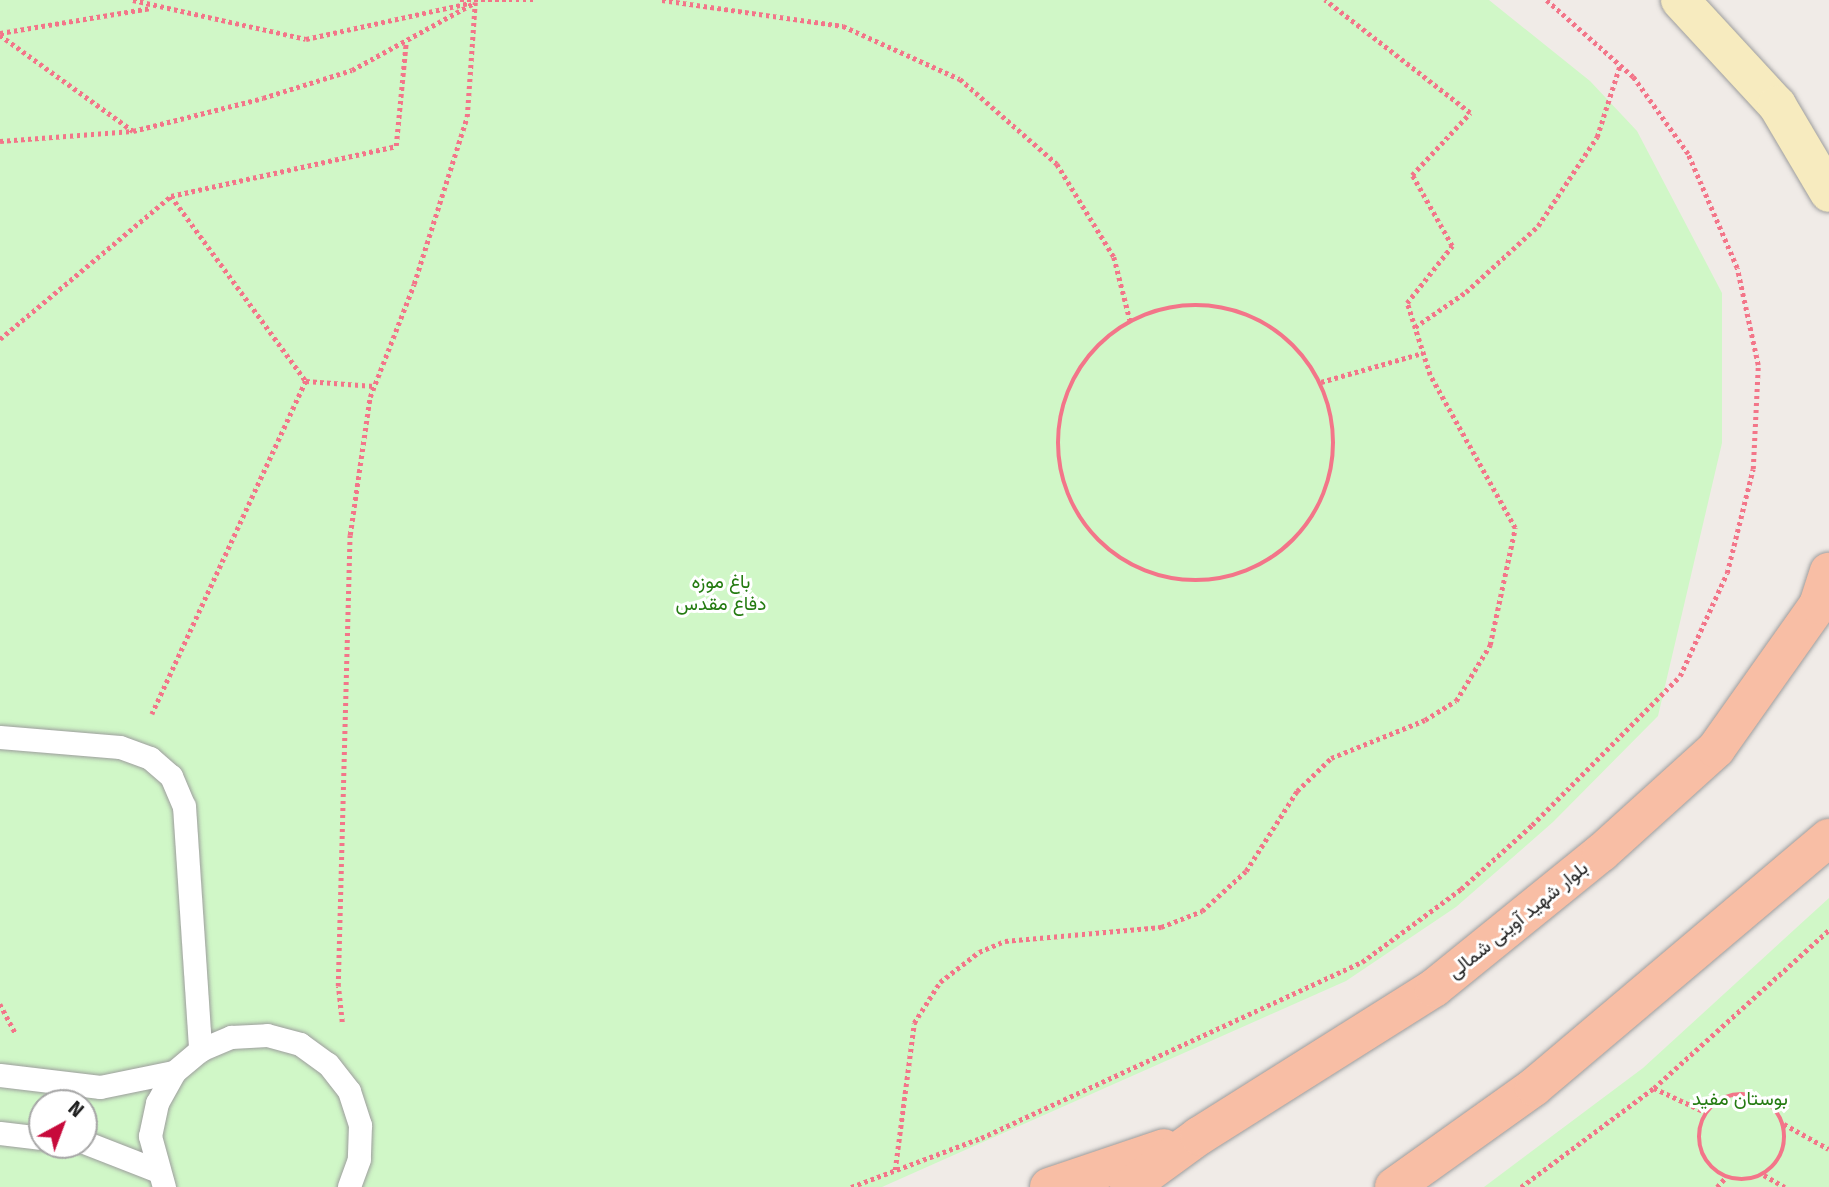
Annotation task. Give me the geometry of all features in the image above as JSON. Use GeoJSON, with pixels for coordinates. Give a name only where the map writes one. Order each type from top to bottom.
{"type":"FeatureCollection","features":[{"type":"Feature","properties":{"kind":"main road"},"geometry":{"type":"LineString","coordinates":[[1680,0],[1777,106],[1829,193]]}},
{"type":"Feature","properties":{"kind":"main road","name":"بلوار شهید آوینی شمالی"},"geometry":{"type":"LineString","coordinates":[[1129,1187],[1199,1136],[1434,988],[1601,853],[1716,749],[1818,605],[1829,572]]}},
{"type":"Feature","properties":{"kind":"main road"},"geometry":{"type":"LineString","coordinates":[[1394,1187],[1534,1087],[1829,838]]}},
{"type":"Feature","properties":{"kind":"main road"},"geometry":{"type":"LineString","coordinates":[[1049,1187],[1199,1136]]}},
{"type":"Feature","properties":{"kind":"lane"},"geometry":{"type":"LineString","coordinates":[[0,737],[134,752],[150,758],[171,776],[184,806],[200,1050]]}},
{"type":"Feature","properties":{"kind":"lane"},"geometry":{"type":"LineString","coordinates":[[160,1179],[150,1136],[157,1102],[174,1072],[200,1050],[231,1037],[267,1035],[300,1044],[328,1064],[349,1091],[360,1125],[359,1159],[349,1187]]}},
{"type":"Feature","properties":{"kind":"lane"},"geometry":{"type":"LineString","coordinates":[[0,1075],[100,1087],[174,1072]]}},
{"type":"Feature","properties":{"kind":"lane"},"geometry":{"type":"LineString","coordinates":[[0,1133],[28,1136]]}},
{"type":"Feature","properties":{"kind":"lane"},"geometry":{"type":"LineString","coordinates":[[98,1149],[160,1179]]}},
{"type":"Feature","properties":{"kind":"path"},"geometry":{"type":"LineString","coordinates":[[133,0],[153,8],[306,39],[475,2]]}},
{"type":"Feature","properties":{"kind":"path"},"geometry":{"type":"LineString","coordinates":[[460,0],[535,0]]}},
{"type":"Feature","properties":{"kind":"path"},"geometry":{"type":"LineString","coordinates":[[662,0],[844,26],[960,79],[1057,163],[1114,257],[1130,320]]}},
{"type":"Feature","properties":{"kind":"path"},"geometry":{"type":"LineString","coordinates":[[895,1170],[914,1023],[940,982],[979,952],[1005,941],[1161,927],[1202,911],[1246,871],[1297,791],[1331,758],[1425,720],[1456,701],[1490,645],[1516,528],[1423,353],[1407,303],[1452,246],[1412,175],[1470,113],[1325,0]]}},
{"type":"Feature","properties":{"kind":"path"},"geometry":{"type":"LineString","coordinates":[[851,1187],[994,1132],[1362,962],[1461,889],[1532,825],[1680,676],[1727,573],[1753,469],[1758,365],[1737,268],[1688,154],[1620,65],[1546,0]]}},
{"type":"Feature","properties":{"kind":"path"},"geometry":{"type":"LineString","coordinates":[[0,141],[133,131],[352,70],[475,2]]}},
{"type":"Feature","properties":{"kind":"path"},"geometry":{"type":"LineString","coordinates":[[349,1091],[338,986],[350,535],[374,386],[414,285],[467,117],[475,2]]}},
{"type":"Feature","properties":{"kind":"path"},"geometry":{"type":"LineString","coordinates":[[0,34],[153,8]]}},
{"type":"Feature","properties":{"kind":"path"},"geometry":{"type":"LineString","coordinates":[[0,34],[133,131]]}},
{"type":"Feature","properties":{"kind":"path"},"geometry":{"type":"LineString","coordinates":[[0,339],[171,196],[396,146],[406,41]]}},
{"type":"Feature","properties":{"kind":"path"},"geometry":{"type":"LineString","coordinates":[[1415,327],[1466,292],[1538,226],[1597,137],[1620,65]]}},
{"type":"Feature","properties":{"kind":"path"},"geometry":{"type":"LineString","coordinates":[[171,196],[306,381],[374,386]]}},
{"type":"Feature","properties":{"kind":"path"},"geometry":{"type":"LineString","coordinates":[[1217,305],[1249,315],[1295,346],[1321,382],[1335,425],[1332,472],[1315,516],[1284,551],[1243,574],[1198,582],[1150,574],[1110,551],[1079,516],[1060,472],[1058,428],[1070,385],[1095,347],[1130,320],[1172,306],[1217,305]]}},
{"type":"Feature","properties":{"kind":"path"},"geometry":{"type":"LineString","coordinates":[[1321,382],[1423,353]]}},
{"type":"Feature","properties":{"kind":"path"},"geometry":{"type":"LineString","coordinates":[[134,752],[306,381]]}},
{"type":"Feature","properties":{"kind":"path"},"geometry":{"type":"LineString","coordinates":[[1521,1187],[1654,1088],[1829,930]]}},
{"type":"Feature","properties":{"kind":"path"},"geometry":{"type":"LineString","coordinates":[[1654,1088],[1705,1112]]}},
{"type":"Feature","properties":{"kind":"path"},"geometry":{"type":"LineString","coordinates":[[1748,1094],[1775,1106],[1784,1124],[1782,1153],[1764,1175],[1745,1181],[1725,1178],[1710,1167],[1700,1149],[1698,1130],[1705,1112],[1720,1099],[1748,1094]]}},
{"type":"Feature","properties":{"kind":"path"},"geometry":{"type":"LineString","coordinates":[[1784,1124],[1829,1149]]}},
{"type":"Feature","properties":{"kind":"path"},"geometry":{"type":"LineString","coordinates":[[1764,1175],[1785,1187]]}},
{"type":"Feature","properties":{"kind":"path"},"geometry":{"type":"LineString","coordinates":[[1717,1187],[1725,1178]]}},
{"type":"Feature","properties":{"kind":"green space","name":"باغ موزه دفاع مقدس"},"geometry":{"type":"Polygon","coordinates":[[[0,0],[1489,0],[1590,81],[1637,131],[1722,293],[1722,443],[1658,716],[1553,822],[1456,907],[1346,981],[882,1187],[0,1187],[0,0]]]}},
{"type":"Feature","properties":{"kind":"green space","name":"بوستان مفید"},"geometry":{"type":"Polygon","coordinates":[[[1829,898],[1829,1187],[1484,1187],[1643,1068],[1829,898]]]}}]}
